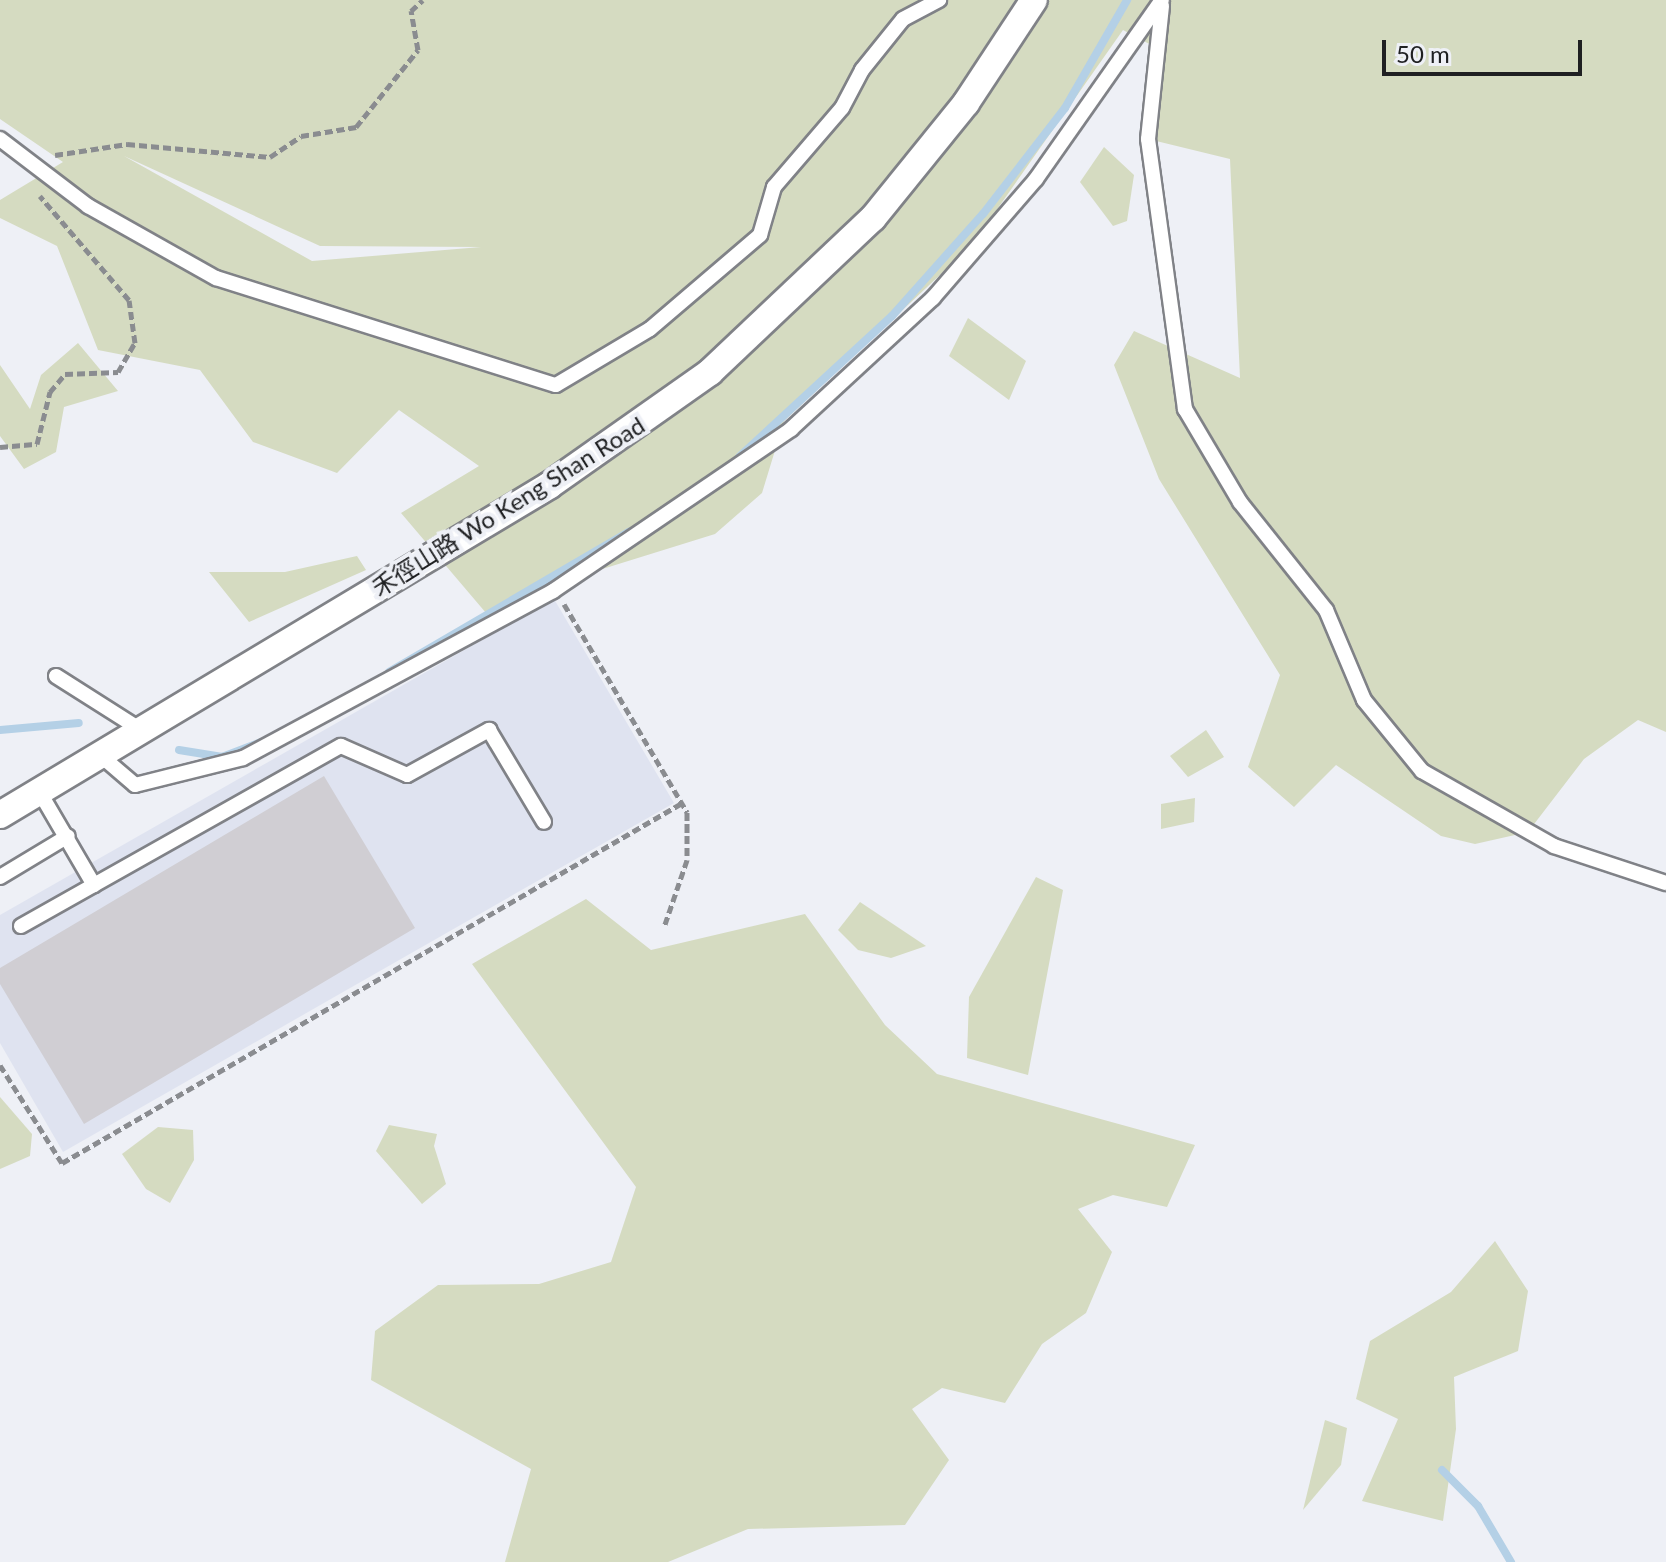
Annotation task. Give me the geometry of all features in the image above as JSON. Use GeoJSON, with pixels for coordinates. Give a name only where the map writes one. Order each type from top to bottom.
{"type":"FeatureCollection","features":[{"type":"Feature","properties":{"kind":"street","name":"禾徑山路 Wo Keng Shan Road"},"geometry":{"type":"LineString","coordinates":[[0,815],[550,485],[710,372],[873,218],[966,103],[1034,0]]}},
{"type":"Feature","properties":{"kind":"lane"},"geometry":{"type":"LineString","coordinates":[[0,139],[88,206],[216,278],[556,385],[650,329],[760,235],[774,187],[842,108],[862,70],[903,19],[939,0]]}},
{"type":"Feature","properties":{"kind":"lane"},"geometry":{"type":"LineString","coordinates":[[100,755],[135,785],[243,758],[553,591],[791,429],[933,298],[1088,114],[1163,0]]}},
{"type":"Feature","properties":{"kind":"lane"},"geometry":{"type":"LineString","coordinates":[[1163,0],[1148,139],[1185,409],[1240,502],[1326,610],[1364,700],[1422,771],[1554,846],[1666,883]]}},
{"type":"Feature","properties":{"kind":"lane"},"geometry":{"type":"LineString","coordinates":[[56,676],[141,730]]}},
{"type":"Feature","properties":{"kind":"lane"},"geometry":{"type":"LineString","coordinates":[[21,926],[341,746],[407,775],[489,730],[544,822]]}},
{"type":"Feature","properties":{"kind":"lane"},"geometry":{"type":"LineString","coordinates":[[39,791],[94,885]]}},
{"type":"Feature","properties":{"kind":"lane"},"geometry":{"type":"LineString","coordinates":[[0,877],[68,836]]}},
{"type":"Feature","properties":{"kind":"path"},"geometry":{"type":"LineString","coordinates":[[26,159],[127,144],[270,157],[301,136],[356,127],[418,50],[411,11],[423,0]]}},
{"type":"Feature","properties":{"kind":"path"},"geometry":{"type":"LineString","coordinates":[[0,447],[37,444],[50,392],[65,374],[118,372],[135,343],[129,300],[37,191]]}},
{"type":"Feature","properties":{"kind":"path"},"geometry":{"type":"LineString","coordinates":[[553,591],[581,624],[682,803],[687,860],[664,927]]}},
{"type":"Feature","properties":{"kind":"path"},"geometry":{"type":"LineString","coordinates":[[0,1065],[62,1163],[682,803]]}},
{"type":"Feature","properties":{"kind":"shaded area"},"geometry":{"type":"Polygon","coordinates":[[[554,599],[674,803],[63,1152],[0,1043],[0,915],[554,599]]]}},
{"type":"Feature","properties":{"kind":"green space"},"geometry":{"type":"Polygon","coordinates":[[[0,0],[1165,0],[1155,47],[1123,30],[972,245],[784,421],[762,493],[715,534],[551,585],[492,620],[401,513],[479,466],[399,410],[337,473],[253,442],[200,370],[98,350],[57,246],[0,218],[0,200],[63,162],[0,119],[0,0]],[[124,156],[312,261],[481,247],[320,246],[124,156]]]}},
{"type":"Feature","properties":{"kind":"green space"},"geometry":{"type":"Polygon","coordinates":[[[1170,0],[1666,0],[1666,732],[1638,720],[1584,759],[1528,832],[1475,844],[1441,836],[1336,765],[1294,807],[1248,767],[1280,675],[1159,479],[1114,365],[1134,331],[1240,378],[1230,159],[1148,139],[1170,0]]]}},
{"type":"Feature","properties":{"kind":"green space"},"geometry":{"type":"Polygon","coordinates":[[[1104,147],[1134,175],[1127,221],[1113,226],[1080,182],[1104,147]]]}},
{"type":"Feature","properties":{"kind":"green space"},"geometry":{"type":"Polygon","coordinates":[[[968,318],[1026,361],[1009,400],[949,356],[968,318]]]}},
{"type":"Feature","properties":{"kind":"green space"},"geometry":{"type":"Polygon","coordinates":[[[78,343],[118,391],[64,407],[56,452],[24,469],[0,436],[0,365],[30,409],[41,375],[78,343]]]}},
{"type":"Feature","properties":{"kind":"green space"},"geometry":{"type":"Polygon","coordinates":[[[357,556],[366,570],[249,622],[209,572],[285,572],[357,556]]]}},
{"type":"Feature","properties":{"kind":"green space"},"geometry":{"type":"Polygon","coordinates":[[[1206,730],[1224,757],[1188,777],[1170,756],[1206,730]]]}},
{"type":"Feature","properties":{"kind":"green space"},"geometry":{"type":"Polygon","coordinates":[[[1195,798],[1194,822],[1161,829],[1161,804],[1195,798]]]}},
{"type":"Feature","properties":{"kind":"green space"},"geometry":{"type":"Polygon","coordinates":[[[1036,877],[1063,890],[1028,1075],[967,1058],[969,997],[1036,877]]]}},
{"type":"Feature","properties":{"kind":"green space"},"geometry":{"type":"Polygon","coordinates":[[[586,899],[651,950],[805,914],[885,1025],[937,1074],[1195,1145],[1167,1207],[1113,1195],[1078,1209],[1112,1252],[1086,1313],[1042,1344],[1005,1403],[942,1388],[912,1409],[949,1460],[905,1525],[748,1529],[668,1562],[505,1562],[531,1469],[371,1380],[375,1331],[438,1285],[539,1284],[611,1262],[636,1187],[472,964],[586,899]]]}},
{"type":"Feature","properties":{"kind":"green space"},"geometry":{"type":"Polygon","coordinates":[[[860,902],[926,946],[891,958],[858,950],[838,930],[860,902]]]}},
{"type":"Feature","properties":{"kind":"green space"},"geometry":{"type":"Polygon","coordinates":[[[0,1097],[32,1134],[30,1156],[0,1169],[0,1097]]]}},
{"type":"Feature","properties":{"kind":"green space"},"geometry":{"type":"Polygon","coordinates":[[[389,1125],[437,1134],[434,1146],[446,1184],[422,1204],[376,1151],[389,1125]]]}},
{"type":"Feature","properties":{"kind":"green space"},"geometry":{"type":"Polygon","coordinates":[[[158,1127],[193,1130],[194,1160],[170,1203],[146,1189],[122,1154],[158,1127]]]}},
{"type":"Feature","properties":{"kind":"green space"},"geometry":{"type":"Polygon","coordinates":[[[1495,1241],[1528,1291],[1518,1351],[1454,1377],[1456,1429],[1443,1521],[1362,1501],[1398,1419],[1356,1399],[1370,1341],[1451,1292],[1495,1241]]]}},
{"type":"Feature","properties":{"kind":"green space"},"geometry":{"type":"Polygon","coordinates":[[[1325,1420],[1347,1428],[1341,1465],[1303,1510],[1325,1420]]]}},
{"type":"Feature","properties":{"kind":"building"},"geometry":{"type":"Polygon","coordinates":[[[324,776],[415,928],[84,1124],[0,984],[0,968],[324,776]]]}},
{"type":"Feature","properties":{"kind":"waterway"},"geometry":{"type":"LineString","coordinates":[[739,457],[892,316],[983,214],[1065,108],[1127,0]]}},
{"type":"Feature","properties":{"kind":"waterway"},"geometry":{"type":"LineString","coordinates":[[389,672],[629,532]]}},
{"type":"Feature","properties":{"kind":"waterway"},"geometry":{"type":"LineString","coordinates":[[0,730],[79,723]]}},
{"type":"Feature","properties":{"kind":"waterway"},"geometry":{"type":"LineString","coordinates":[[179,750],[222,757],[261,742]]}},
{"type":"Feature","properties":{"kind":"waterway"},"geometry":{"type":"LineString","coordinates":[[1442,1470],[1478,1506],[1511,1562]]}}]}
